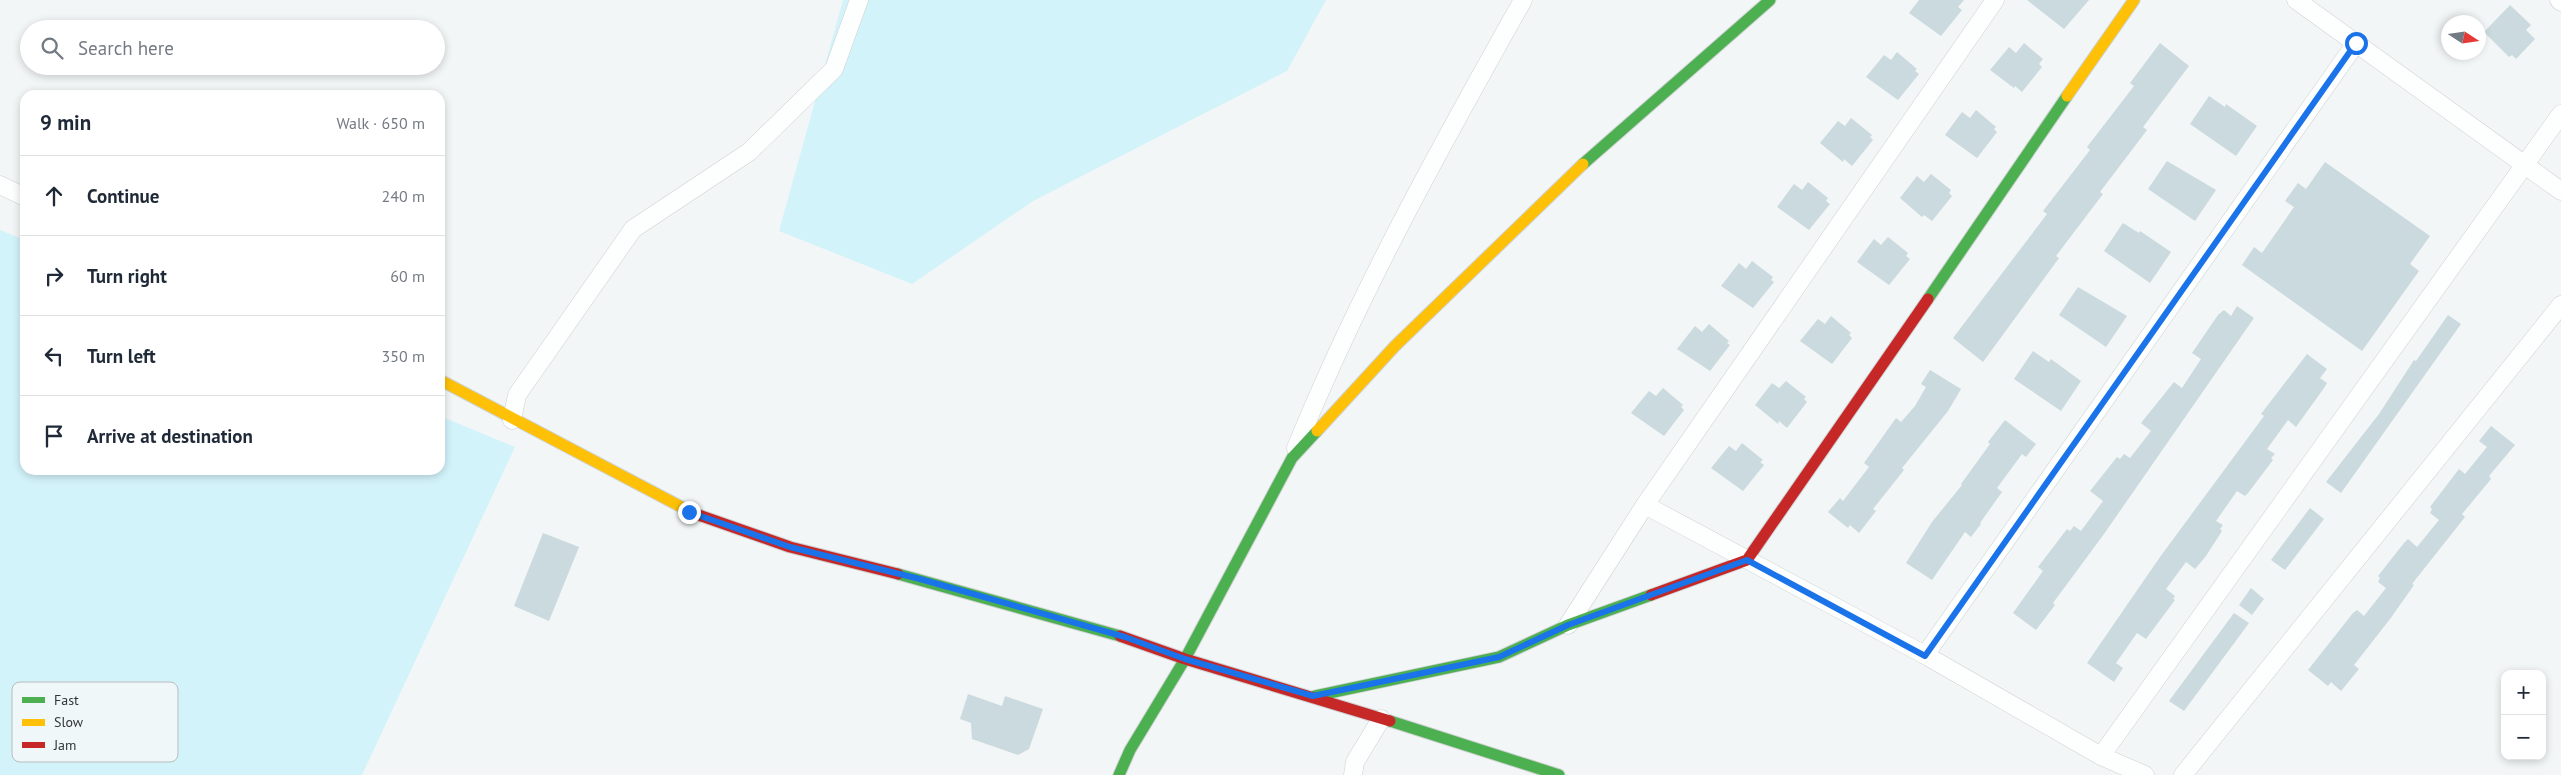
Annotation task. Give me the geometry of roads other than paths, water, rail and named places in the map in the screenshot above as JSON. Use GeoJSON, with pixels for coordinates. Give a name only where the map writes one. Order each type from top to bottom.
{"type":"FeatureCollection","features":[{"type":"Feature","properties":{"kind":"street"},"geometry":{"type":"LineString","coordinates":[[512,420],[517,395],[633,229],[749,152],[834,69],[860,0]]}},
{"type":"Feature","properties":{"kind":"street"},"geometry":{"type":"LineString","coordinates":[[1119,775],[1130,750],[1185,659],[1292,458],[1327,371],[1392,242],[1523,0]]}},
{"type":"Feature","properties":{"kind":"street"},"geometry":{"type":"LineString","coordinates":[[1292,458],[1395,346],[1584,162],[1770,0]]}},
{"type":"Feature","properties":{"kind":"street"},"geometry":{"type":"LineString","coordinates":[[1568,625],[1645,505],[1995,0]]}},
{"type":"Feature","properties":{"kind":"street"},"geometry":{"type":"LineString","coordinates":[[1313,696],[1499,657],[1568,625],[1747,560],[2134,0]]}},
{"type":"Feature","properties":{"kind":"street"},"geometry":{"type":"LineString","coordinates":[[2296,0],[2561,190]]}},
{"type":"Feature","properties":{"kind":"street"},"geometry":{"type":"LineString","coordinates":[[1925,656],[2356,43]]}},
{"type":"Feature","properties":{"kind":"street"},"geometry":{"type":"LineString","coordinates":[[2101,756],[2561,114]]}},
{"type":"Feature","properties":{"kind":"street"},"geometry":{"type":"LineString","coordinates":[[0,186],[20,195]]}},
{"type":"Feature","properties":{"kind":"street"},"geometry":{"type":"LineString","coordinates":[[2183,775],[2561,306]]}},
{"type":"Feature","properties":{"kind":"street"},"geometry":{"type":"LineString","coordinates":[[445,383],[512,420],[689,512],[790,547],[929,582],[1125,637],[1185,659],[1313,696],[1559,775]]}},
{"type":"Feature","properties":{"kind":"street"},"geometry":{"type":"LineString","coordinates":[[1645,505],[1925,656],[2101,756],[2145,775]]}},
{"type":"Feature","properties":{"kind":"street"},"geometry":{"type":"LineString","coordinates":[[1353,775],[1354,762],[1381,719]]}}]}
